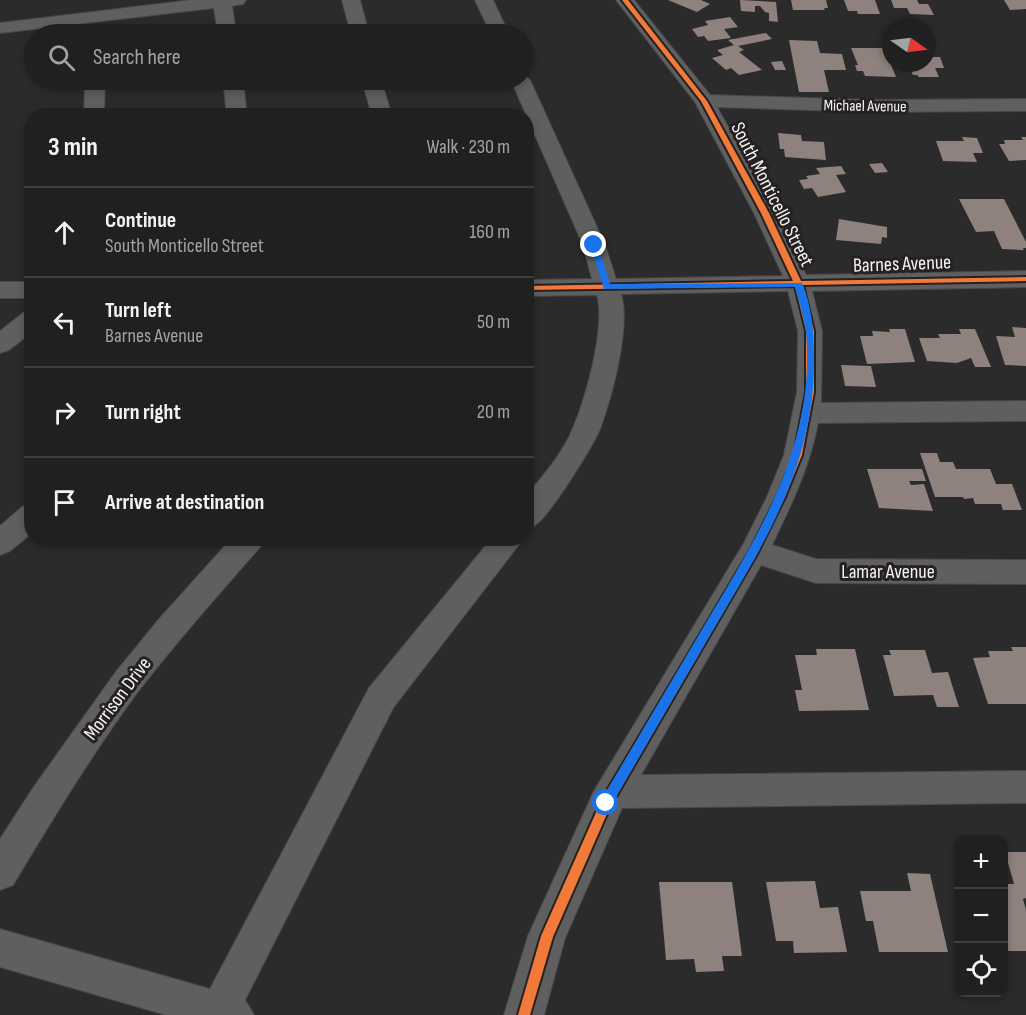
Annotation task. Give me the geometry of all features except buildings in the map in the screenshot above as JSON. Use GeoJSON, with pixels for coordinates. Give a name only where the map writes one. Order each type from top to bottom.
{"type":"FeatureCollection","features":[{"type":"Feature","properties":{"kind":"street"},"geometry":{"type":"LineString","coordinates":[[351,0],[357,24]]}},
{"type":"Feature","properties":{"kind":"street"},"geometry":{"type":"LineString","coordinates":[[484,0],[495,24]]}},
{"type":"Feature","properties":{"kind":"street","name":"South Monticello Street"},"geometry":{"type":"LineString","coordinates":[[524,1015],[547,936],[612,792],[754,551],[781,497],[798,455],[810,392],[810,331],[799,285],[738,160],[704,100],[625,0]]}},
{"type":"Feature","properties":{"kind":"street"},"geometry":{"type":"LineString","coordinates":[[36,24],[227,1],[227,24]]}},
{"type":"Feature","properties":{"kind":"street"},"geometry":{"type":"LineString","coordinates":[[0,28],[24,25]]}},
{"type":"Feature","properties":{"kind":"street"},"geometry":{"type":"LineString","coordinates":[[94,108],[95,90]]}},
{"type":"Feature","properties":{"kind":"street"},"geometry":{"type":"LineString","coordinates":[[233,90],[236,108]]}},
{"type":"Feature","properties":{"kind":"street"},"geometry":{"type":"LineString","coordinates":[[375,90],[380,108]]}},
{"type":"Feature","properties":{"kind":"street"},"geometry":{"type":"LineString","coordinates":[[524,90],[533,108]]}},
{"type":"Feature","properties":{"kind":"street","name":"Michael Avenue"},"geometry":{"type":"LineString","coordinates":[[704,100],[871,106],[1026,105]]}},
{"type":"Feature","properties":{"kind":"street"},"geometry":{"type":"LineString","coordinates":[[534,111],[594,245],[613,308],[609,350],[586,430],[554,483],[534,507]]}},
{"type":"Feature","properties":{"kind":"street","name":"Barnes Avenue"},"geometry":{"type":"LineString","coordinates":[[534,288],[799,285],[1026,279]]}},
{"type":"Feature","properties":{"kind":"street"},"geometry":{"type":"LineString","coordinates":[[0,290],[24,290]]}},
{"type":"Feature","properties":{"kind":"street"},"geometry":{"type":"LineString","coordinates":[[0,344],[24,325]]}},
{"type":"Feature","properties":{"kind":"street"},"geometry":{"type":"LineString","coordinates":[[806,413],[1026,411]]}},
{"type":"Feature","properties":{"kind":"street"},"geometry":{"type":"LineString","coordinates":[[0,543],[24,522]]}},
{"type":"Feature","properties":{"kind":"street","name":"Morrison Drive"},"geometry":{"type":"LineString","coordinates":[[0,872],[61,773],[126,682],[213,579],[244,546]]}},
{"type":"Feature","properties":{"kind":"street"},"geometry":{"type":"LineString","coordinates":[[0,948],[223,1014],[381,698],[504,546]]}},
{"type":"Feature","properties":{"kind":"street","name":"Lamar Avenue"},"geometry":{"type":"LineString","coordinates":[[754,551],[816,571],[1026,572]]}},
{"type":"Feature","properties":{"kind":"street"},"geometry":{"type":"LineString","coordinates":[[612,792],[1026,787]]}},
{"type":"Feature","properties":{"kind":"cycle path"},"geometry":{"type":"LineString","coordinates":[[524,1015],[547,936],[606,803],[754,551],[781,497],[798,455],[810,392],[810,331],[799,285],[765,213],[704,101],[625,0]]}},
{"type":"Feature","properties":{"kind":"cycle path"},"geometry":{"type":"LineString","coordinates":[[534,288],[1026,279]]}},
{"type":"Feature","properties":{"kind":"route"},"geometry":{"type":"LineString","coordinates":[[594,245],[607,287],[799,285],[810,331],[810,392],[798,455],[781,497],[754,551],[606,803]]}}]}
